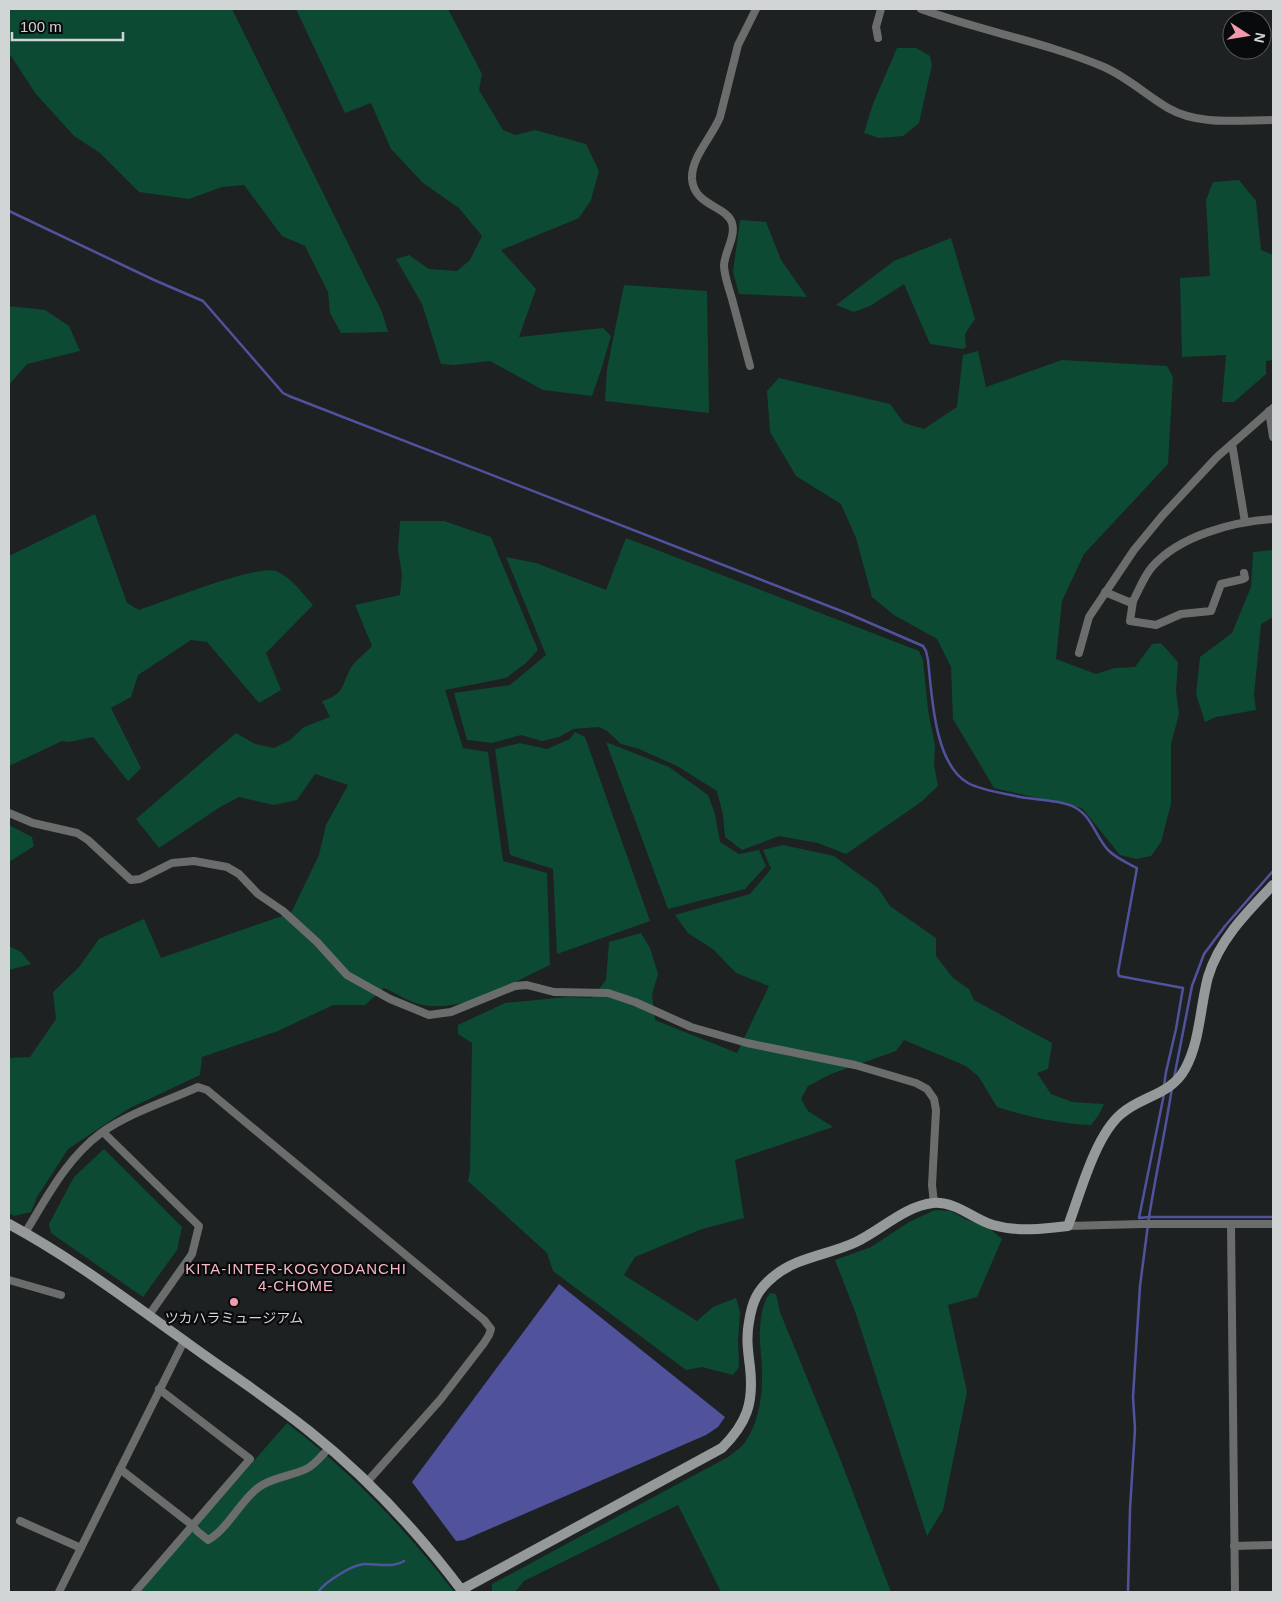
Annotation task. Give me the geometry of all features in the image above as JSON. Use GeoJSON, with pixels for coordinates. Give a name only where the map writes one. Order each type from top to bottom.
{"type":"FeatureCollection","features":[{"type":"Feature","properties":{"kind":"street"},"geometry":{"type":"LineString","coordinates":[[750,366],[724,265],[732,233],[732,223],[728,216],[704,200],[696,191],[692,180],[694,165],[716,128],[738,45],[756,9]]}},
{"type":"Feature","properties":{"kind":"street"},"geometry":{"type":"LineString","coordinates":[[878,38],[876,27],[881,9]]}},
{"type":"Feature","properties":{"kind":"street"},"geometry":{"type":"LineString","coordinates":[[922,9],[1104,67],[1128,80],[1169,108],[1183,114],[1211,120],[1273,120]]}},
{"type":"Feature","properties":{"kind":"street"},"geometry":{"type":"LineString","coordinates":[[1271,409],[1273,437]]}},
{"type":"Feature","properties":{"kind":"street"},"geometry":{"type":"LineString","coordinates":[[1079,653],[1089,617],[1134,550],[1162,516],[1204,471],[1271,409]]}},
{"type":"Feature","properties":{"kind":"street"},"geometry":{"type":"LineString","coordinates":[[1232,444],[1245,522]]}},
{"type":"Feature","properties":{"kind":"street"},"geometry":{"type":"LineString","coordinates":[[1244,573],[1245,578],[1243,580],[1221,584],[1209,612],[1181,614],[1156,625],[1129,625],[1133,601],[1148,573],[1166,553],[1214,530],[1245,522],[1273,520]]}},
{"type":"Feature","properties":{"kind":"street"},"geometry":{"type":"LineString","coordinates":[[1105,592],[1129,602],[1133,601]]}},
{"type":"Feature","properties":{"kind":"street"},"geometry":{"type":"LineString","coordinates":[[9,813],[33,823],[77,833],[88,840],[131,880],[140,879],[172,863],[194,861],[227,867],[239,874],[258,894],[283,911],[317,942],[347,975],[390,999],[429,1015],[451,1012],[515,986],[527,985],[554,992],[608,993],[635,1002],[691,1027],[747,1043],[855,1065],[916,1083],[927,1089],[934,1099],[936,1110],[932,1185],[934,1203]]}},
{"type":"Feature","properties":{"kind":"street"},"geometry":{"type":"LineString","coordinates":[[1068,1226],[1094,1157],[1108,1128],[1122,1113],[1165,1090],[1185,1070],[1194,1042],[1208,976],[1215,960],[1230,934],[1273,885]]}},
{"type":"Feature","properties":{"kind":"street"},"geometry":{"type":"LineString","coordinates":[[25,1233],[65,1169],[88,1144],[103,1132],[124,1120],[198,1087],[207,1090],[484,1320],[490,1329],[484,1343],[440,1400],[367,1482]]}},
{"type":"Feature","properties":{"kind":"street"},"geometry":{"type":"LineString","coordinates":[[103,1132],[199,1226],[192,1254],[149,1315]]}},
{"type":"Feature","properties":{"kind":"street"},"geometry":{"type":"LineString","coordinates":[[9,1224],[87,1271],[254,1390],[329,1448],[367,1482],[419,1537],[462,1591],[722,1448],[740,1428],[746,1416],[751,1398],[747,1344],[748,1325],[752,1304],[759,1290],[783,1270],[856,1242],[919,1206],[934,1203],[950,1205],[992,1225],[1014,1229],[1142,1224],[1273,1224]]}},
{"type":"Feature","properties":{"kind":"street"},"geometry":{"type":"LineString","coordinates":[[1230,1225],[1235,1592]]}},
{"type":"Feature","properties":{"kind":"street"},"geometry":{"type":"LineString","coordinates":[[9,1280],[61,1295]]}},
{"type":"Feature","properties":{"kind":"street"},"geometry":{"type":"LineString","coordinates":[[59,1592],[184,1341]]}},
{"type":"Feature","properties":{"kind":"street"},"geometry":{"type":"LineString","coordinates":[[134,1592],[250,1459],[159,1389]]}},
{"type":"Feature","properties":{"kind":"street"},"geometry":{"type":"LineString","coordinates":[[120,1469],[192,1525],[208,1540],[257,1488],[265,1483],[307,1469],[329,1448]]}},
{"type":"Feature","properties":{"kind":"street"},"geometry":{"type":"LineString","coordinates":[[20,1521],[81,1548]]}},
{"type":"Feature","properties":{"kind":"street"},"geometry":{"type":"LineString","coordinates":[[1234,1546],[1273,1545]]}},
{"type":"Feature","properties":{"kind":"green space"},"geometry":{"type":"Polygon","coordinates":[[[9,9],[232,9],[382,312],[388,332],[341,333],[330,313],[328,292],[305,246],[282,236],[244,185],[222,187],[189,199],[139,192],[100,153],[74,136],[36,94],[9,53],[9,9]]]}},
{"type":"Feature","properties":{"kind":"green space"},"geometry":{"type":"Polygon","coordinates":[[[296,9],[448,9],[482,74],[479,90],[503,130],[516,135],[535,130],[586,144],[599,171],[591,200],[579,218],[501,250],[536,289],[519,337],[603,328],[611,336],[592,396],[543,390],[490,361],[455,365],[441,364],[422,304],[396,259],[409,255],[429,269],[457,271],[470,260],[482,236],[459,208],[423,183],[391,149],[371,103],[345,113],[296,9]]]}},
{"type":"Feature","properties":{"kind":"green space"},"geometry":{"type":"Polygon","coordinates":[[[897,48],[916,48],[930,56],[932,65],[919,123],[903,136],[879,138],[864,133],[873,104],[897,48]]]}},
{"type":"Feature","properties":{"kind":"green space"},"geometry":{"type":"Polygon","coordinates":[[[1239,180],[1256,201],[1261,250],[1273,255],[1273,360],[1266,361],[1266,374],[1234,402],[1222,402],[1226,355],[1182,357],[1180,278],[1210,276],[1206,200],[1213,182],[1239,180]]]}},
{"type":"Feature","properties":{"kind":"green space"},"geometry":{"type":"Polygon","coordinates":[[[740,220],[766,222],[781,260],[807,297],[739,294],[733,272],[740,220]]]}},
{"type":"Feature","properties":{"kind":"green space"},"geometry":{"type":"Polygon","coordinates":[[[951,238],[975,319],[965,334],[966,347],[963,349],[930,344],[904,284],[870,306],[854,312],[836,305],[894,261],[951,238]]]}},
{"type":"Feature","properties":{"kind":"green space"},"geometry":{"type":"Polygon","coordinates":[[[624,285],[707,291],[709,413],[605,401],[607,369],[624,285]]]}},
{"type":"Feature","properties":{"kind":"green space"},"geometry":{"type":"Polygon","coordinates":[[[9,306],[45,310],[69,326],[80,351],[27,364],[9,385],[9,306]]]}},
{"type":"Feature","properties":{"kind":"green space"},"geometry":{"type":"Polygon","coordinates":[[[978,351],[986,387],[1062,360],[1167,366],[1173,377],[1168,464],[1084,554],[1062,601],[1056,659],[1096,674],[1115,668],[1135,667],[1152,644],[1161,643],[1178,662],[1176,691],[1179,714],[1171,744],[1171,804],[1161,842],[1151,856],[1136,859],[1120,855],[1082,808],[994,788],[953,719],[951,667],[937,639],[894,615],[872,597],[856,538],[841,504],[796,476],[770,432],[767,391],[779,378],[890,404],[904,423],[924,429],[957,407],[963,355],[978,351]]]}},
{"type":"Feature","properties":{"kind":"green space"},"geometry":{"type":"Polygon","coordinates":[[[95,514],[127,603],[139,610],[231,578],[266,570],[276,571],[287,577],[313,605],[266,653],[281,690],[259,703],[207,642],[191,640],[138,675],[131,697],[111,708],[141,768],[128,781],[93,737],[69,742],[62,741],[9,766],[9,556],[95,514]]]}},
{"type":"Feature","properties":{"kind":"green space"},"geometry":{"type":"Polygon","coordinates":[[[400,521],[444,521],[491,537],[538,650],[526,663],[506,678],[445,690],[463,748],[488,752],[503,861],[547,873],[550,965],[488,994],[455,1005],[418,1004],[384,988],[365,1005],[333,1005],[278,1031],[202,1057],[200,1075],[128,1109],[68,1149],[37,1197],[31,1212],[14,1216],[9,1213],[9,1058],[30,1057],[56,1019],[53,992],[79,967],[99,939],[144,919],[161,958],[291,913],[319,855],[326,825],[348,785],[315,774],[297,800],[274,805],[239,797],[220,807],[159,848],[136,819],[236,733],[255,744],[274,748],[290,740],[304,727],[330,717],[322,701],[339,692],[352,666],[372,646],[355,605],[400,595],[402,574],[398,550],[400,521]]]}},
{"type":"Feature","properties":{"kind":"green space"},"geometry":{"type":"Polygon","coordinates":[[[626,538],[919,651],[923,660],[928,710],[935,746],[934,765],[938,786],[921,802],[846,854],[818,843],[779,836],[742,850],[725,837],[723,815],[717,791],[677,766],[639,749],[621,744],[607,731],[599,727],[573,729],[559,737],[542,741],[521,735],[492,743],[467,740],[454,693],[510,685],[546,655],[506,557],[536,563],[606,590],[626,538]]]}},
{"type":"Feature","properties":{"kind":"green space"},"geometry":{"type":"Polygon","coordinates":[[[1273,550],[1273,617],[1261,624],[1254,695],[1256,710],[1216,717],[1205,722],[1196,694],[1200,657],[1232,633],[1251,587],[1253,552],[1273,550]]]}},
{"type":"Feature","properties":{"kind":"green space"},"geometry":{"type":"Polygon","coordinates":[[[575,732],[585,737],[650,921],[557,954],[553,869],[510,855],[495,749],[520,743],[547,749],[570,739],[575,732]]]}},
{"type":"Feature","properties":{"kind":"green space"},"geometry":{"type":"Polygon","coordinates":[[[606,742],[669,767],[708,795],[715,814],[720,842],[739,854],[759,850],[766,866],[745,889],[668,909],[606,742]]]}},
{"type":"Feature","properties":{"kind":"green space"},"geometry":{"type":"Polygon","coordinates":[[[9,825],[32,837],[34,846],[9,862],[9,825]]]}},
{"type":"Feature","properties":{"kind":"green space"},"geometry":{"type":"Polygon","coordinates":[[[783,845],[834,856],[878,888],[890,906],[936,938],[936,956],[953,978],[969,989],[974,1000],[1052,1043],[1048,1069],[1037,1073],[1051,1094],[1072,1102],[1104,1104],[1091,1125],[1043,1119],[997,1107],[979,1077],[966,1066],[904,1040],[896,1051],[831,1074],[808,1086],[801,1099],[808,1111],[833,1127],[735,1160],[744,1218],[702,1229],[635,1257],[624,1275],[697,1321],[713,1307],[736,1298],[740,1312],[739,1367],[733,1375],[702,1367],[686,1370],[553,1271],[547,1253],[468,1181],[470,1171],[472,1043],[458,1034],[458,1025],[505,1003],[567,997],[592,998],[606,980],[609,942],[641,933],[650,948],[658,974],[652,994],[655,1020],[737,1053],[769,986],[736,973],[714,950],[688,933],[675,915],[750,894],[771,869],[763,850],[783,845]]]}},
{"type":"Feature","properties":{"kind":"green space"},"geometry":{"type":"Polygon","coordinates":[[[9,946],[21,952],[31,964],[9,970],[9,946]]]}},
{"type":"Feature","properties":{"kind":"green space"},"geometry":{"type":"Polygon","coordinates":[[[104,1149],[182,1227],[177,1250],[143,1297],[51,1233],[49,1224],[74,1177],[104,1149]]]}},
{"type":"Feature","properties":{"kind":"green space"},"geometry":{"type":"Polygon","coordinates":[[[935,1210],[951,1211],[965,1219],[989,1228],[1002,1239],[977,1297],[948,1305],[967,1392],[943,1510],[927,1536],[856,1314],[835,1260],[871,1247],[909,1222],[935,1210]]]}},
{"type":"Feature","properties":{"kind":"green space"},"geometry":{"type":"Polygon","coordinates":[[[770,1293],[776,1294],[780,1312],[839,1456],[891,1592],[721,1592],[678,1505],[524,1581],[515,1592],[492,1592],[492,1584],[728,1457],[743,1445],[752,1430],[760,1405],[762,1373],[760,1324],[761,1315],[770,1293]]]}},
{"type":"Feature","properties":{"kind":"green space"},"geometry":{"type":"Polygon","coordinates":[[[287,1423],[355,1481],[397,1523],[454,1592],[139,1592],[287,1423]]]}},
{"type":"Feature","properties":{"kind":"shaded area"},"geometry":{"type":"Polygon","coordinates":[[[559,1284],[725,1417],[718,1427],[706,1435],[464,1540],[456,1541],[412,1482],[559,1284]]]}},
{"type":"Feature","properties":{"kind":"waterway"},"geometry":{"type":"LineString","coordinates":[[9,211],[154,280],[203,301],[283,393],[289,396],[849,614],[923,646],[928,660],[933,709],[941,745],[948,761],[957,774],[968,783],[987,790],[1056,802],[1076,808],[1090,822],[1108,850],[1118,858],[1137,868],[1118,972],[1119,976],[1183,988],[1164,1086]]}},
{"type":"Feature","properties":{"kind":"waterway"},"geometry":{"type":"LineString","coordinates":[[1174,1078],[1192,986],[1204,954],[1225,926],[1273,871]]}},
{"type":"Feature","properties":{"kind":"waterway"},"geometry":{"type":"LineString","coordinates":[[1172,1088],[1149,1217],[1273,1217]]}},
{"type":"Feature","properties":{"kind":"waterway"},"geometry":{"type":"LineString","coordinates":[[1128,1592],[1130,1509],[1135,1429],[1133,1397],[1140,1286],[1149,1217],[1139,1218],[1164,1094]]}},
{"type":"Feature","properties":{"kind":"waterway"},"geometry":{"type":"LineString","coordinates":[[318,1592],[333,1579],[354,1567],[365,1564],[390,1565],[404,1561]]}},
{"type":"Feature","properties":{"kind":"place","name":"ツカハラミュージアム"},"geometry":{"type":"Point","coordinates":[234,1302]}},
{"type":"Feature","properties":{"kind":"district","name":"KITA-INTER-KOGYODANCHI 4-CHOME"},"geometry":{"type":"Point","coordinates":[296,1278]}}]}
